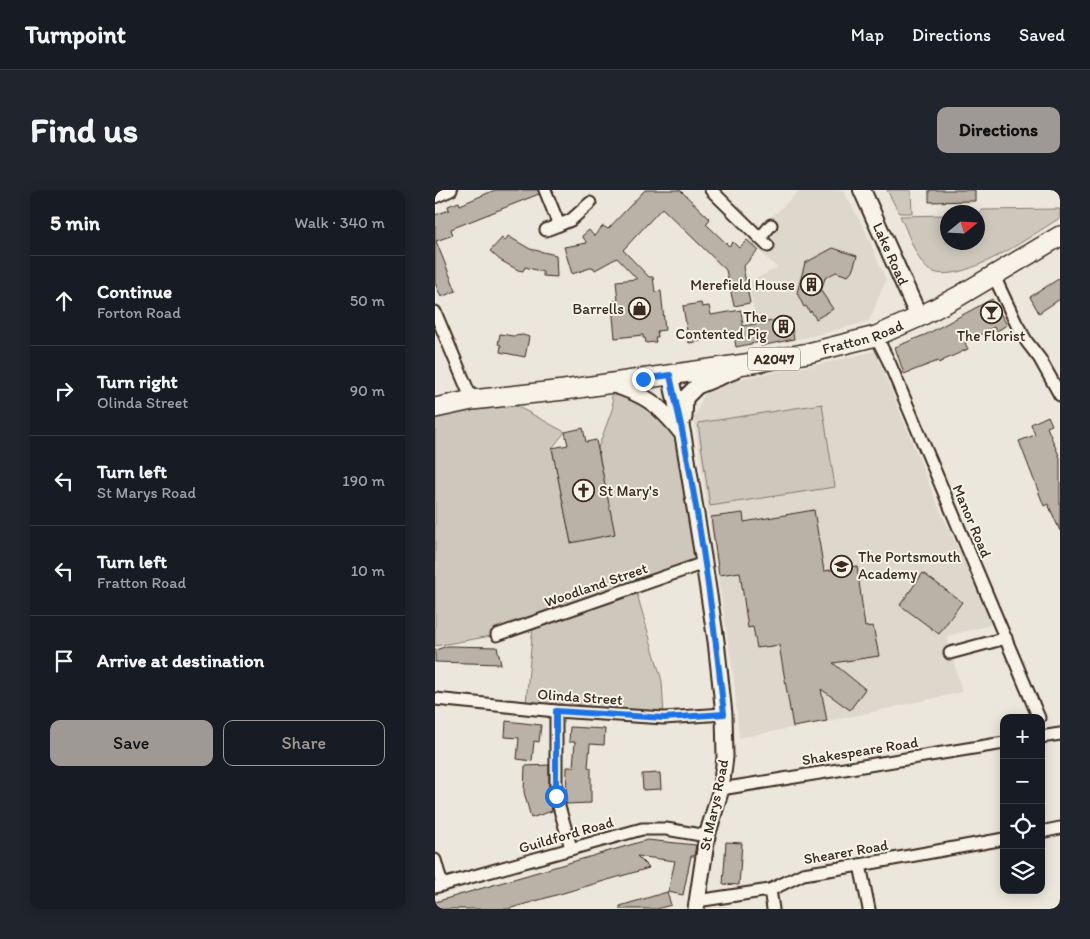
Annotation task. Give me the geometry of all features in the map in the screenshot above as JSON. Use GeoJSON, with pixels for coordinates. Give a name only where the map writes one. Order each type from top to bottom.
{"type":"FeatureCollection","features":[{"type":"Feature","properties":{"kind":"main road","name":"Lake Road"},"geometry":{"type":"LineString","coordinates":[[863,190],[919,318]]}},
{"type":"Feature","properties":{"kind":"main road","name":"Fratton Road"},"geometry":{"type":"LineString","coordinates":[[435,408],[472,400],[610,384],[759,362],[808,353],[876,336],[919,318],[1060,236]]}},
{"type":"Feature","properties":{"kind":"street"},"geometry":{"type":"LineString","coordinates":[[435,197],[451,190]]}},
{"type":"Feature","properties":{"kind":"street"},"geometry":{"type":"LineString","coordinates":[[545,190],[559,225]]}},
{"type":"Feature","properties":{"kind":"street"},"geometry":{"type":"LineString","coordinates":[[711,190],[764,242],[771,225]]}},
{"type":"Feature","properties":{"kind":"street"},"geometry":{"type":"LineString","coordinates":[[545,230],[571,220],[590,203]]}},
{"type":"Feature","properties":{"kind":"street"},"geometry":{"type":"LineString","coordinates":[[994,276],[1019,329],[1040,359],[1060,395]]}},
{"type":"Feature","properties":{"kind":"street"},"geometry":{"type":"LineString","coordinates":[[435,312],[472,400]]}},
{"type":"Feature","properties":{"kind":"street","name":"Manor Road"},"geometry":{"type":"LineString","coordinates":[[876,336],[889,362],[1037,714]]}},
{"type":"Feature","properties":{"kind":"street"},"geometry":{"type":"LineString","coordinates":[[683,435],[685,398],[697,386],[759,362]]}},
{"type":"Feature","properties":{"kind":"street","name":"St Marys Road"},"geometry":{"type":"LineString","coordinates":[[670,375],[683,435],[704,563],[716,641],[724,714],[725,757],[721,789],[707,836],[696,905]]}},
{"type":"Feature","properties":{"kind":"street"},"geometry":{"type":"LineString","coordinates":[[610,384],[636,392],[653,403],[667,413],[683,435]]}},
{"type":"Feature","properties":{"kind":"street","name":"Woodland Street"},"geometry":{"type":"LineString","coordinates":[[497,635],[704,563]]}},
{"type":"Feature","properties":{"kind":"street"},"geometry":{"type":"LineString","coordinates":[[950,653],[1006,638]]}},
{"type":"Feature","properties":{"kind":"street","name":"Olinda Street"},"geometry":{"type":"LineString","coordinates":[[435,699],[556,711],[664,718],[724,714]]}},
{"type":"Feature","properties":{"kind":"street"},"geometry":{"type":"LineString","coordinates":[[556,711],[556,796],[571,848]]}},
{"type":"Feature","properties":{"kind":"street"},"geometry":{"type":"LineString","coordinates":[[1045,737],[1060,734]]}},
{"type":"Feature","properties":{"kind":"street","name":"Shakespeare Road"},"geometry":{"type":"LineString","coordinates":[[721,789],[1000,744]]}},
{"type":"Feature","properties":{"kind":"street"},"geometry":{"type":"LineString","coordinates":[[1045,831],[1060,828]]}},
{"type":"Feature","properties":{"kind":"street","name":"Guildford Road"},"geometry":{"type":"LineString","coordinates":[[439,886],[642,829],[666,829],[707,836]]}},
{"type":"Feature","properties":{"kind":"street","name":"Shearer Road"},"geometry":{"type":"LineString","coordinates":[[696,905],[770,890],[803,874],[1000,840]]}},
{"type":"Feature","properties":{"kind":"street"},"geometry":{"type":"LineString","coordinates":[[435,860],[439,886]]}},
{"type":"Feature","properties":{"kind":"street"},"geometry":{"type":"LineString","coordinates":[[860,865],[869,909]]}},
{"type":"Feature","properties":{"kind":"street"},"geometry":{"type":"LineString","coordinates":[[770,890],[773,909]]}},
{"type":"Feature","properties":{"kind":"shaded area"},"geometry":{"type":"Polygon","coordinates":[[[800,190],[843,190],[865,230],[886,280],[869,321],[822,334],[761,346],[748,282],[777,268],[748,240],[800,190]]]}},
{"type":"Feature","properties":{"kind":"shaded area"},"geometry":{"type":"Polygon","coordinates":[[[887,190],[911,190],[912,213],[899,213],[887,190]]]}},
{"type":"Feature","properties":{"kind":"shaded area"},"geometry":{"type":"Polygon","coordinates":[[[1060,209],[1060,218],[996,257],[959,272],[942,274],[929,270],[920,260],[900,216],[940,215],[940,250],[985,250],[985,210],[1060,209]]]}},
{"type":"Feature","properties":{"kind":"shaded area","name":"The Portsmouth Academy"},"geometry":{"type":"Polygon","coordinates":[[[875,351],[939,508],[994,624],[947,636],[962,692],[854,716],[739,738],[734,679],[694,418],[706,390],[737,379],[826,363],[875,351]]]}},
{"type":"Feature","properties":{"kind":"shaded area"},"geometry":{"type":"Polygon","coordinates":[[[610,384],[636,392],[683,435],[704,563],[497,635],[435,646],[435,410],[500,397],[565,432],[552,448],[571,542],[614,534],[598,448],[613,407],[610,384]]]}},
{"type":"Feature","properties":{"kind":"shaded area"},"geometry":{"type":"Polygon","coordinates":[[[822,404],[835,487],[710,506],[698,423],[822,404]]]}},
{"type":"Feature","properties":{"kind":"shaded area"},"geometry":{"type":"Polygon","coordinates":[[[637,594],[662,681],[664,718],[563,702],[552,711],[526,703],[533,626],[637,594]]]}},
{"type":"Feature","properties":{"kind":"building"},"geometry":{"type":"Polygon","coordinates":[[[495,190],[538,190],[539,194],[451,229],[453,235],[436,241],[456,291],[441,297],[435,283],[435,215],[449,210],[448,206],[459,202],[460,205],[495,190]]]}},
{"type":"Feature","properties":{"kind":"building"},"geometry":{"type":"Polygon","coordinates":[[[645,190],[680,190],[710,219],[706,224],[729,246],[733,242],[739,248],[747,240],[758,250],[743,267],[750,303],[734,306],[726,270],[662,208],[623,250],[649,277],[653,277],[655,292],[661,291],[665,330],[657,331],[658,337],[655,337],[656,342],[646,343],[643,335],[615,338],[612,306],[614,305],[613,301],[618,301],[616,281],[637,279],[617,258],[595,270],[593,267],[572,274],[564,247],[587,243],[582,236],[589,230],[594,236],[603,226],[608,229],[645,190]]]}},
{"type":"Feature","properties":{"kind":"building"},"geometry":{"type":"Polygon","coordinates":[[[929,190],[975,190],[975,201],[929,202],[929,190]]]}},
{"type":"Feature","properties":{"kind":"building"},"geometry":{"type":"Polygon","coordinates":[[[508,236],[530,249],[556,255],[557,277],[543,276],[543,272],[525,267],[523,271],[518,270],[500,260],[490,251],[502,238],[505,241],[508,236]]]}},
{"type":"Feature","properties":{"kind":"building","name":"Merefield House"},"geometry":{"type":"Polygon","coordinates":[[[833,248],[857,256],[853,269],[848,276],[836,272],[825,278],[821,291],[833,309],[816,319],[806,306],[804,307],[797,293],[805,263],[833,248]]]}},
{"type":"Feature","properties":{"kind":"building"},"geometry":{"type":"Polygon","coordinates":[[[1060,278],[1060,299],[1039,313],[1030,297],[1060,278]]]}},
{"type":"Feature","properties":{"kind":"building"},"geometry":{"type":"Polygon","coordinates":[[[992,299],[1007,325],[997,331],[994,327],[965,343],[968,349],[939,363],[938,361],[904,374],[895,347],[927,334],[992,299]]]}},
{"type":"Feature","properties":{"kind":"building"},"geometry":{"type":"Polygon","coordinates":[[[701,303],[702,307],[709,306],[711,315],[741,310],[743,326],[790,318],[794,339],[761,346],[760,342],[736,347],[734,335],[689,343],[683,306],[701,303]]]}},
{"type":"Feature","properties":{"kind":"building"},"geometry":{"type":"Polygon","coordinates":[[[500,334],[529,337],[525,357],[500,352],[501,345],[498,344],[500,334]]]}},
{"type":"Feature","properties":{"kind":"building"},"geometry":{"type":"Polygon","coordinates":[[[1048,416],[1052,425],[1047,427],[1060,458],[1060,531],[1048,504],[1044,506],[1019,441],[1035,435],[1031,424],[1048,416]]]}},
{"type":"Feature","properties":{"kind":"building","name":"St Mary's"},"geometry":{"type":"Polygon","coordinates":[[[583,428],[586,442],[596,440],[615,534],[571,543],[552,448],[568,445],[565,432],[583,428]]]}},
{"type":"Feature","properties":{"kind":"building"},"geometry":{"type":"Polygon","coordinates":[[[814,510],[824,571],[857,566],[865,627],[873,626],[879,656],[833,663],[865,689],[850,710],[821,689],[827,721],[793,727],[779,645],[757,648],[753,627],[748,628],[740,572],[719,575],[711,517],[743,513],[744,522],[814,510]]]}},
{"type":"Feature","properties":{"kind":"building"},"geometry":{"type":"Polygon","coordinates":[[[923,573],[962,602],[939,634],[900,605],[923,573]]]}},
{"type":"Feature","properties":{"kind":"building"},"geometry":{"type":"Polygon","coordinates":[[[448,646],[497,647],[501,664],[435,662],[435,650],[448,646]]]}},
{"type":"Feature","properties":{"kind":"building"},"geometry":{"type":"Polygon","coordinates":[[[506,721],[541,725],[539,742],[534,741],[532,761],[517,759],[519,738],[505,737],[506,721]]]}},
{"type":"Feature","properties":{"kind":"building"},"geometry":{"type":"Polygon","coordinates":[[[570,727],[605,729],[604,745],[590,744],[588,767],[591,768],[591,803],[566,804],[567,767],[573,767],[575,742],[569,742],[570,727]]]}},
{"type":"Feature","properties":{"kind":"building"},"geometry":{"type":"Polygon","coordinates":[[[549,765],[549,796],[552,811],[531,818],[524,792],[525,766],[549,765]]]}},
{"type":"Feature","properties":{"kind":"building"},"geometry":{"type":"Polygon","coordinates":[[[660,773],[661,789],[643,790],[642,774],[660,773]]]}},
{"type":"Feature","properties":{"kind":"building"},"geometry":{"type":"Polygon","coordinates":[[[647,840],[696,845],[694,856],[691,856],[683,895],[668,892],[675,861],[637,856],[649,868],[508,909],[435,909],[435,902],[647,840]]]}},
{"type":"Feature","properties":{"kind":"building"},"geometry":{"type":"Polygon","coordinates":[[[726,842],[742,843],[739,885],[723,884],[726,842]]]}},
{"type":"Feature","properties":{"kind":"building"},"geometry":{"type":"Polygon","coordinates":[[[667,892],[671,905],[657,909],[620,909],[620,906],[667,892]]]}},
{"type":"Feature","properties":{"kind":"place","name":"Merefield House"},"geometry":{"type":"Point","coordinates":[811,285]}},
{"type":"Feature","properties":{"kind":"place","name":"Barrells"},"geometry":{"type":"Point","coordinates":[640,309]}},
{"type":"Feature","properties":{"kind":"place","name":"The Florist"},"geometry":{"type":"Point","coordinates":[991,313]}},
{"type":"Feature","properties":{"kind":"place","name":"The Contented Pig"},"geometry":{"type":"Point","coordinates":[783,326]}},
{"type":"Feature","properties":{"kind":"place","name":"St Mary's"},"geometry":{"type":"Point","coordinates":[583,491]}},
{"type":"Feature","properties":{"kind":"place","name":"The Portsmouth Academy"},"geometry":{"type":"Point","coordinates":[842,566]}},
{"type":"Feature","properties":{"kind":"route"},"geometry":{"type":"LineString","coordinates":[[556,796],[556,711],[664,718],[724,714],[716,641],[704,563],[683,435],[670,375],[643,379]]}}]}
